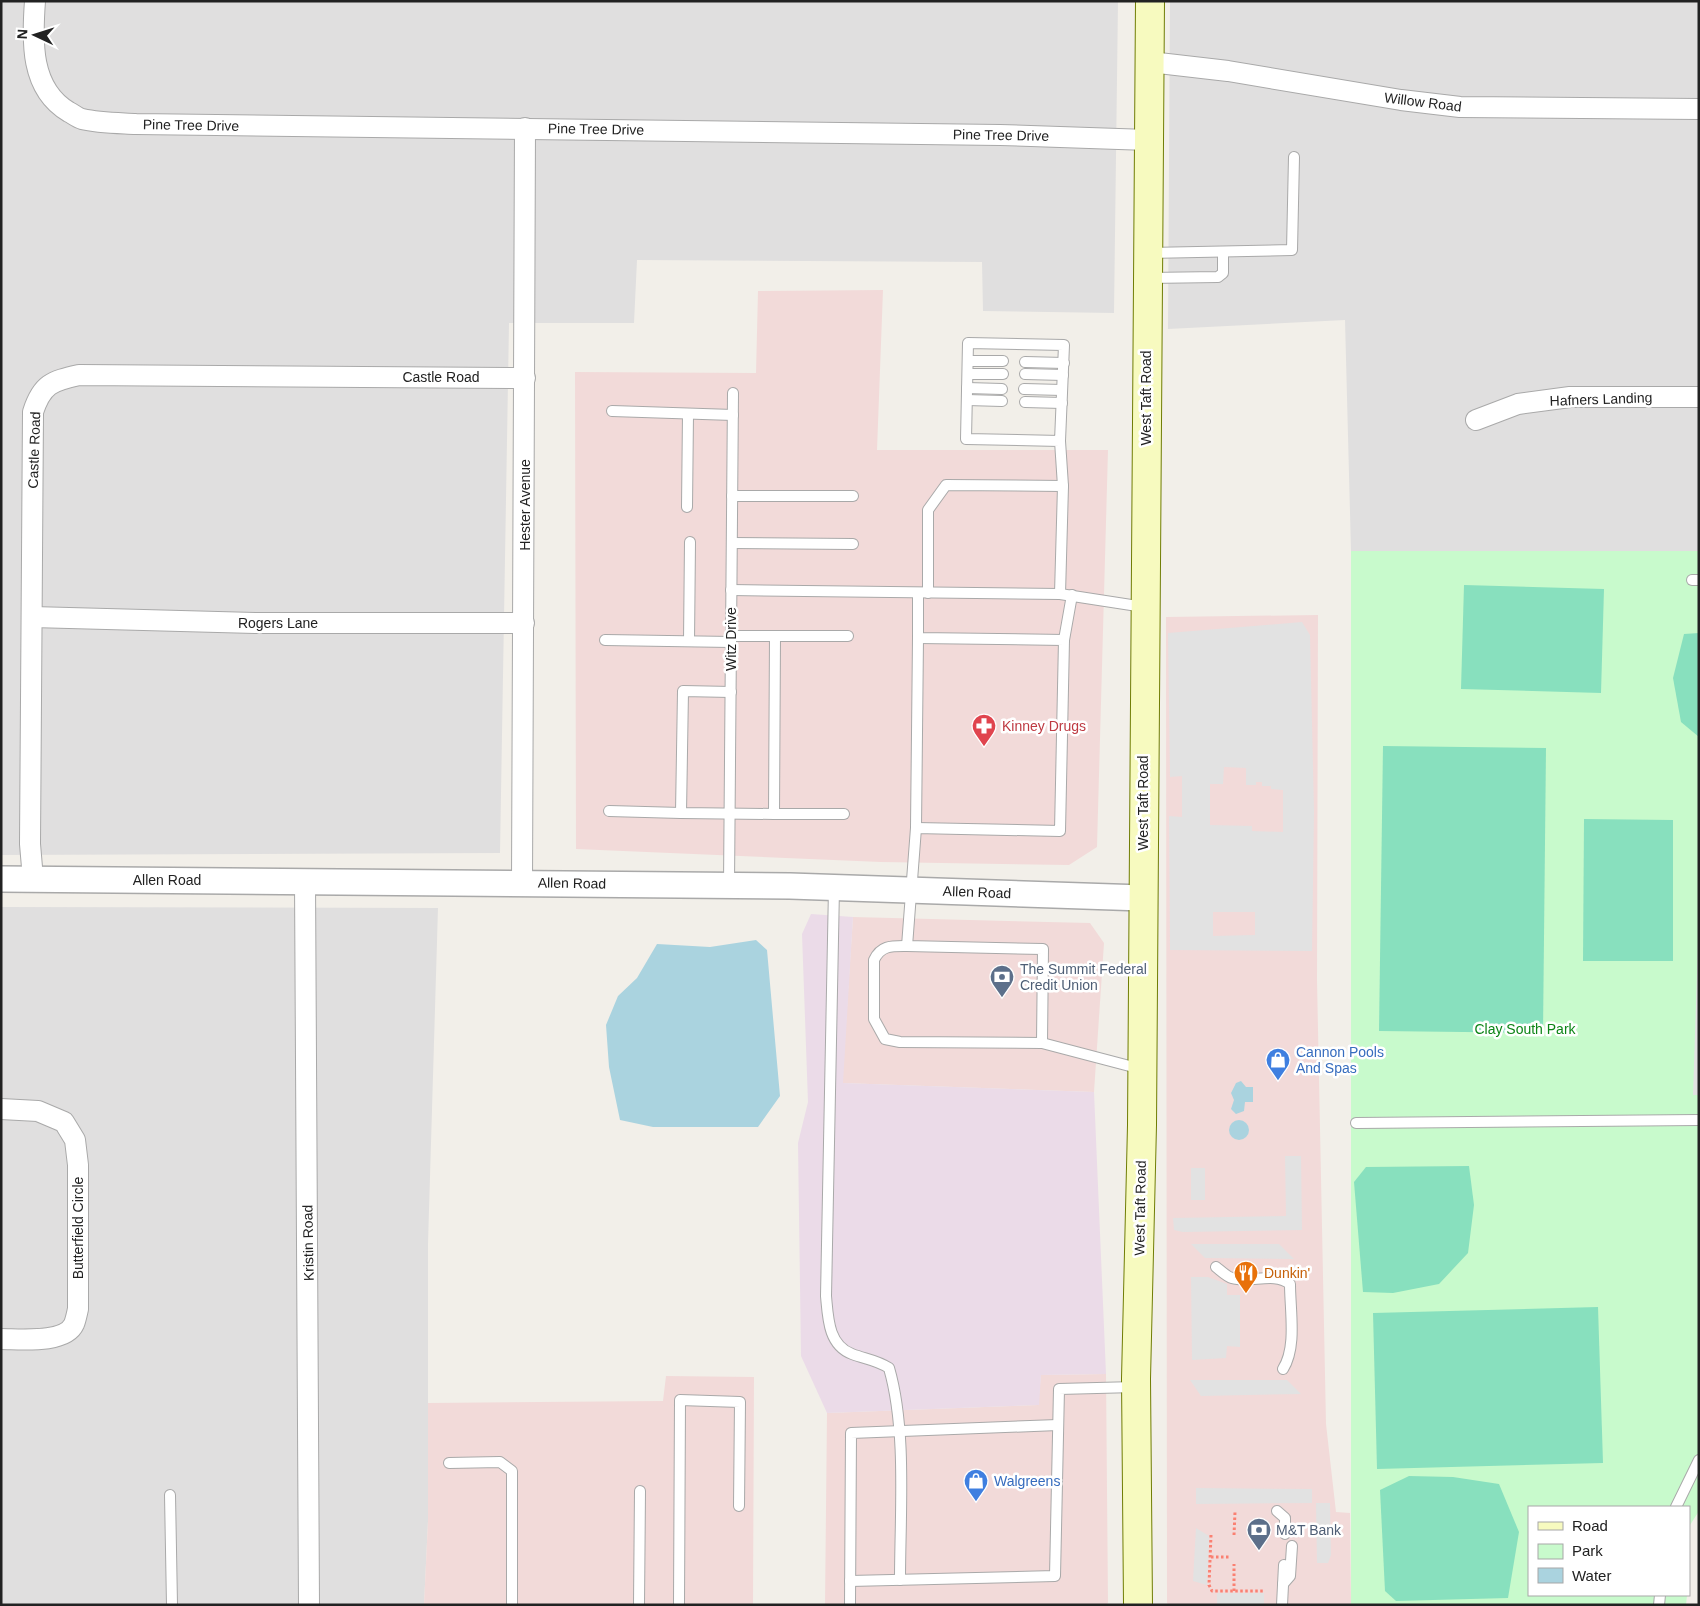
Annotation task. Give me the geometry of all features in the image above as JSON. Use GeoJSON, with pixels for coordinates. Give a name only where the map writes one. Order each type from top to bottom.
{"type":"FeatureCollection","features":[{"type":"Feature","properties":{"kind":"main road","name":"West Taft Road"},"geometry":{"type":"LineString","coordinates":[[1138,1605],[1136,1387],[1142,1070],[1150,1]]}},
{"type":"Feature","properties":{"kind":"street","name":"Pine Tree Drive"},"geometry":{"type":"LineString","coordinates":[[35,1],[33,22],[37,74],[51,99],[81,119],[136,124],[1000,135],[1148,140]]}},
{"type":"Feature","properties":{"kind":"street","name":"Willow Road"},"geometry":{"type":"LineString","coordinates":[[1150,62],[1228,72],[1401,100],[1460,106],[1699,109]]}},
{"type":"Feature","properties":{"kind":"street","name":"Hester Avenue"},"geometry":{"type":"LineString","coordinates":[[522,883],[525,128]]}},
{"type":"Feature","properties":{"kind":"street","name":"Castle Road"},"geometry":{"type":"LineString","coordinates":[[33,880],[30,844],[34,412],[38,395],[53,381],[79,375],[525,378]]}},
{"type":"Feature","properties":{"kind":"street","name":"Hafners Landing"},"geometry":{"type":"LineString","coordinates":[[1476,420],[1518,404],[1570,397],[1699,398]]}},
{"type":"Feature","properties":{"kind":"street","name":"Rogers Lane"},"geometry":{"type":"LineString","coordinates":[[32,617],[255,623],[524,623]]}},
{"type":"Feature","properties":{"kind":"street","name":"Allen Road"},"geometry":{"type":"LineString","coordinates":[[1,879],[305,880],[729,885],[1143,898]]}},
{"type":"Feature","properties":{"kind":"street","name":"Kristin Road"},"geometry":{"type":"LineString","coordinates":[[305,880],[309,1605]]}},
{"type":"Feature","properties":{"kind":"street","name":"Butterfield Circle"},"geometry":{"type":"LineString","coordinates":[[1,1109],[38,1111],[64,1122],[75,1140],[78,1164],[78,1308],[74,1325],[66,1334],[46,1339],[1,1339]]}},
{"type":"Feature","properties":{"kind":"lane"},"geometry":{"type":"LineString","coordinates":[[1147,266],[1223,252],[1292,250],[1294,157]]}},
{"type":"Feature","properties":{"kind":"lane"},"geometry":{"type":"LineString","coordinates":[[1147,266],[1218,277],[1223,272],[1223,252]]}},
{"type":"Feature","properties":{"kind":"lane"},"geometry":{"type":"LineString","coordinates":[[1060,441],[966,439],[968,343],[1064,345],[1060,441],[1062,486],[1060,594]]}},
{"type":"Feature","properties":{"kind":"lane"},"geometry":{"type":"LineString","coordinates":[[968,361],[1003,361]]}},
{"type":"Feature","properties":{"kind":"lane"},"geometry":{"type":"LineString","coordinates":[[1025,362],[1064,362]]}},
{"type":"Feature","properties":{"kind":"lane"},"geometry":{"type":"LineString","coordinates":[[968,374],[1003,374]]}},
{"type":"Feature","properties":{"kind":"lane"},"geometry":{"type":"LineString","coordinates":[[1024,374],[1063,375]]}},
{"type":"Feature","properties":{"kind":"lane"},"geometry":{"type":"LineString","coordinates":[[967,388],[1002,388]]}},
{"type":"Feature","properties":{"kind":"lane"},"geometry":{"type":"LineString","coordinates":[[1024,389],[1062,390]]}},
{"type":"Feature","properties":{"kind":"lane","name":"Witz Drive"},"geometry":{"type":"LineString","coordinates":[[729,885],[733,394]]}},
{"type":"Feature","properties":{"kind":"lane"},"geometry":{"type":"LineString","coordinates":[[967,400],[1002,401]]}},
{"type":"Feature","properties":{"kind":"lane"},"geometry":{"type":"LineString","coordinates":[[1025,402],[1062,403]]}},
{"type":"Feature","properties":{"kind":"lane"},"geometry":{"type":"LineString","coordinates":[[612,411],[733,415]]}},
{"type":"Feature","properties":{"kind":"lane"},"geometry":{"type":"LineString","coordinates":[[687,507],[688,414]]}},
{"type":"Feature","properties":{"kind":"lane"},"geometry":{"type":"LineString","coordinates":[[907,946],[916,828],[918,638],[928,510],[946,485],[1062,486]]}},
{"type":"Feature","properties":{"kind":"lane"},"geometry":{"type":"LineString","coordinates":[[732,496],[853,496]]}},
{"type":"Feature","properties":{"kind":"lane"},"geometry":{"type":"LineString","coordinates":[[689,641],[690,542]]}},
{"type":"Feature","properties":{"kind":"lane"},"geometry":{"type":"LineString","coordinates":[[732,543],[854,544]]}},
{"type":"Feature","properties":{"kind":"lane"},"geometry":{"type":"LineString","coordinates":[[731,590],[1060,594],[1145,607]]}},
{"type":"Feature","properties":{"kind":"lane"},"geometry":{"type":"LineString","coordinates":[[916,828],[1060,831],[1064,640],[1072,596]]}},
{"type":"Feature","properties":{"kind":"lane"},"geometry":{"type":"LineString","coordinates":[[605,640],[689,641],[775,636],[848,636]]}},
{"type":"Feature","properties":{"kind":"lane"},"geometry":{"type":"LineString","coordinates":[[774,814],[775,636]]}},
{"type":"Feature","properties":{"kind":"lane"},"geometry":{"type":"LineString","coordinates":[[918,638],[1064,640]]}},
{"type":"Feature","properties":{"kind":"lane"},"geometry":{"type":"LineString","coordinates":[[681,813],[683,692],[731,692]]}},
{"type":"Feature","properties":{"kind":"lane"},"geometry":{"type":"LineString","coordinates":[[609,811],[844,814]]}},
{"type":"Feature","properties":{"kind":"lane"},"geometry":{"type":"LineString","coordinates":[[834,887],[826,1296],[828,1325],[836,1342],[850,1354],[879,1361],[889,1368],[896,1391],[900,1431],[900,1580]]}},
{"type":"Feature","properties":{"kind":"lane"},"geometry":{"type":"LineString","coordinates":[[1042,1044],[1043,949],[887,946],[878,951],[874,960],[874,1019],[885,1039],[900,1042],[1042,1044],[1142,1070]]}},
{"type":"Feature","properties":{"kind":"lane"},"geometry":{"type":"LineString","coordinates":[[1356,1123],[1699,1120]]}},
{"type":"Feature","properties":{"kind":"lane"},"geometry":{"type":"LineString","coordinates":[[1216,1267],[1232,1278],[1270,1278],[1284,1280],[1290,1284],[1290,1351],[1289,1360],[1283,1370]]}},
{"type":"Feature","properties":{"kind":"lane"},"geometry":{"type":"LineString","coordinates":[[850,1581],[1056,1576],[1059,1389],[1136,1387]]}},
{"type":"Feature","properties":{"kind":"lane"},"geometry":{"type":"LineString","coordinates":[[679,1605],[680,1400],[740,1402],[739,1506]]}},
{"type":"Feature","properties":{"kind":"lane"},"geometry":{"type":"LineString","coordinates":[[850,1605],[851,1433],[1058,1425]]}},
{"type":"Feature","properties":{"kind":"lane"},"geometry":{"type":"LineString","coordinates":[[1676,1506],[1699,1460]]}},
{"type":"Feature","properties":{"kind":"lane"},"geometry":{"type":"LineString","coordinates":[[449,1463],[500,1462],[512,1471],[512,1605]]}},
{"type":"Feature","properties":{"kind":"lane"},"geometry":{"type":"LineString","coordinates":[[639,1605],[640,1491]]}},
{"type":"Feature","properties":{"kind":"lane"},"geometry":{"type":"LineString","coordinates":[[170,1495],[172,1605]]}},
{"type":"Feature","properties":{"kind":"lane"},"geometry":{"type":"LineString","coordinates":[[1277,1511],[1282,1514],[1289,1534]]}},
{"type":"Feature","properties":{"kind":"lane"},"geometry":{"type":"LineString","coordinates":[[1283,1584],[1290,1576],[1292,1546]]}},
{"type":"Feature","properties":{"kind":"lane"},"geometry":{"type":"LineString","coordinates":[[1282,1605],[1284,1565]]}},
{"type":"Feature","properties":{"kind":"path"},"geometry":{"type":"LineString","coordinates":[[1234,1535],[1235,1512]]}},
{"type":"Feature","properties":{"kind":"path"},"geometry":{"type":"LineString","coordinates":[[1211,1535],[1209,1585],[1212,1591],[1264,1591]]}},
{"type":"Feature","properties":{"kind":"path"},"geometry":{"type":"LineString","coordinates":[[1210,1556],[1229,1557]]}},
{"type":"Feature","properties":{"kind":"path"},"geometry":{"type":"LineString","coordinates":[[1234,1564],[1234,1591]]}},
{"type":"Feature","properties":{"kind":"shaded area"},"geometry":{"type":"Polygon","coordinates":[[[1,1],[1118,1],[1114,313],[983,311],[982,262],[637,260],[634,323],[509,323],[500,853],[1,855],[1,1]]]}},
{"type":"Feature","properties":{"kind":"shaded area"},"geometry":{"type":"Polygon","coordinates":[[[1170,1],[1699,1],[1699,551],[1351,551],[1345,320],[1168,329],[1170,1]]]}},
{"type":"Feature","properties":{"kind":"shaded area"},"geometry":{"type":"Polygon","coordinates":[[[883,290],[877,450],[1108,450],[1097,847],[1069,865],[881,862],[576,849],[575,372],[756,373],[758,291],[883,290]]]}},
{"type":"Feature","properties":{"kind":"shaded area"},"geometry":{"type":"Polygon","coordinates":[[[1318,615],[1317,980],[1326,1424],[1336,1512],[1350,1513],[1351,1605],[1170,1605],[1167,1603],[1166,617],[1318,615]]]}},
{"type":"Feature","properties":{"kind":"shaded area"},"geometry":{"type":"Polygon","coordinates":[[[1302,622],[1310,635],[1314,811],[1312,951],[1170,950],[1169,816],[1182,817],[1182,776],[1170,777],[1168,633],[1302,622]],[[1224,767],[1223,784],[1210,784],[1210,825],[1252,826],[1252,831],[1283,832],[1283,790],[1271,789],[1271,786],[1262,786],[1262,782],[1256,782],[1256,785],[1246,785],[1246,768],[1224,767]],[[1213,912],[1213,936],[1255,935],[1255,912],[1213,912]]]}},
{"type":"Feature","properties":{"kind":"shaded area"},"geometry":{"type":"Polygon","coordinates":[[[1,907],[438,908],[428,1244],[428,1521],[424,1605],[1,1605],[1,907]]]}},
{"type":"Feature","properties":{"kind":"shaded area"},"geometry":{"type":"Polygon","coordinates":[[[811,914],[853,917],[843,1083],[1094,1092],[1106,1374],[1041,1375],[1039,1405],[827,1413],[801,1356],[798,1143],[808,1102],[802,934],[811,914]]]}},
{"type":"Feature","properties":{"kind":"shaded area"},"geometry":{"type":"Polygon","coordinates":[[[853,917],[1090,923],[1104,943],[1094,1092],[842,1083],[853,917]]]}},
{"type":"Feature","properties":{"kind":"shaded area"},"geometry":{"type":"Polygon","coordinates":[[[1698,942],[1699,1095],[1693,1095],[1698,942]]]}},
{"type":"Feature","properties":{"kind":"shaded area"},"geometry":{"type":"Polygon","coordinates":[[[1285,1156],[1301,1156],[1302,1230],[1183,1232],[1174,1230],[1173,1218],[1286,1216],[1285,1156]]]}},
{"type":"Feature","properties":{"kind":"shaded area"},"geometry":{"type":"Polygon","coordinates":[[[1191,1168],[1205,1168],[1205,1200],[1191,1200],[1191,1168]]]}},
{"type":"Feature","properties":{"kind":"shaded area"},"geometry":{"type":"Polygon","coordinates":[[[1191,1244],[1279,1244],[1294,1259],[1205,1258],[1191,1244]]]}},
{"type":"Feature","properties":{"kind":"shaded area"},"geometry":{"type":"Polygon","coordinates":[[[1191,1277],[1208,1277],[1227,1284],[1227,1295],[1240,1295],[1240,1347],[1227,1346],[1226,1358],[1192,1360],[1191,1277]]]}},
{"type":"Feature","properties":{"kind":"shaded area"},"geometry":{"type":"Polygon","coordinates":[[[1106,1374],[1108,1603],[1105,1605],[825,1605],[827,1413],[1038,1405],[1041,1375],[1106,1374]]]}},
{"type":"Feature","properties":{"kind":"shaded area"},"geometry":{"type":"Polygon","coordinates":[[[666,1376],[754,1377],[753,1605],[424,1605],[428,1521],[428,1403],[663,1401],[666,1376]]]}},
{"type":"Feature","properties":{"kind":"shaded area"},"geometry":{"type":"Polygon","coordinates":[[[1190,1380],[1287,1380],[1301,1394],[1201,1396],[1190,1380]]]}},
{"type":"Feature","properties":{"kind":"shaded area"},"geometry":{"type":"Polygon","coordinates":[[[1196,1488],[1312,1489],[1312,1503],[1196,1504],[1196,1488]]]}},
{"type":"Feature","properties":{"kind":"shaded area"},"geometry":{"type":"Polygon","coordinates":[[[1316,1503],[1330,1503],[1331,1555],[1328,1563],[1317,1563],[1316,1503]]]}},
{"type":"Feature","properties":{"kind":"shaded area"},"geometry":{"type":"Polygon","coordinates":[[[1196,1528],[1209,1536],[1207,1585],[1193,1581],[1196,1528]]]}},
{"type":"Feature","properties":{"kind":"shaded area"},"geometry":{"type":"Polygon","coordinates":[[[1217,1593],[1264,1593],[1264,1605],[1217,1605],[1217,1593]]]}},
{"type":"Feature","properties":{"kind":"green space","name":"Clay South Park"},"geometry":{"type":"Polygon","coordinates":[[[1351,551],[1699,551],[1699,1511],[1690,1525],[1690,1506],[1528,1506],[1528,1596],[1687,1596],[1686,1605],[1351,1605],[1351,551]]]}},
{"type":"Feature","properties":{"kind":"green space"},"geometry":{"type":"Polygon","coordinates":[[[1464,585],[1604,589],[1601,693],[1461,689],[1464,585]]]}},
{"type":"Feature","properties":{"kind":"green space"},"geometry":{"type":"Polygon","coordinates":[[[1699,633],[1699,737],[1681,722],[1673,678],[1684,634],[1699,633]]]}},
{"type":"Feature","properties":{"kind":"green space"},"geometry":{"type":"Polygon","coordinates":[[[1383,746],[1546,748],[1543,1033],[1379,1031],[1383,746]]]}},
{"type":"Feature","properties":{"kind":"green space"},"geometry":{"type":"Polygon","coordinates":[[[1584,819],[1673,820],[1673,961],[1583,961],[1584,819]]]}},
{"type":"Feature","properties":{"kind":"green space"},"geometry":{"type":"Polygon","coordinates":[[[1469,1166],[1474,1205],[1468,1253],[1439,1284],[1393,1293],[1363,1292],[1354,1182],[1366,1167],[1469,1166]]]}},
{"type":"Feature","properties":{"kind":"green space"},"geometry":{"type":"Polygon","coordinates":[[[1598,1307],[1603,1463],[1377,1469],[1373,1313],[1598,1307]]]}},
{"type":"Feature","properties":{"kind":"green space"},"geometry":{"type":"Polygon","coordinates":[[[1409,1476],[1453,1477],[1499,1484],[1519,1532],[1508,1598],[1396,1601],[1385,1591],[1380,1490],[1409,1476]]]}},
{"type":"Feature","properties":{"kind":"water"},"geometry":{"type":"Polygon","coordinates":[[[756,940],[767,950],[780,1096],[758,1127],[653,1127],[620,1120],[609,1067],[606,1025],[618,996],[637,978],[657,944],[710,947],[756,940]]]}},
{"type":"Feature","properties":{"kind":"water"},"geometry":{"type":"Polygon","coordinates":[[[1241,1081],[1246,1087],[1253,1087],[1253,1102],[1245,1102],[1244,1111],[1236,1114],[1231,1109],[1234,1100],[1231,1093],[1236,1083],[1241,1081]]]}},
{"type":"Feature","properties":{"kind":"water"},"geometry":{"type":"Polygon","coordinates":[[[1239,1120],[1246,1123],[1249,1130],[1246,1137],[1239,1140],[1232,1137],[1229,1130],[1232,1123],[1239,1120]]]}},
{"type":"Feature","properties":{"kind":"place","name":"Kinney Drugs"},"geometry":{"type":"Point","coordinates":[984,747]}},
{"type":"Feature","properties":{"kind":"place","name":"The Summit Federal Credit Union"},"geometry":{"type":"Point","coordinates":[1002,998]}},
{"type":"Feature","properties":{"kind":"place","name":"Cannon Pools And Spas"},"geometry":{"type":"Point","coordinates":[1278,1081]}},
{"type":"Feature","properties":{"kind":"place","name":"Dunkin'"},"geometry":{"type":"Point","coordinates":[1246,1294]}},
{"type":"Feature","properties":{"kind":"place","name":"Walgreens"},"geometry":{"type":"Point","coordinates":[976,1502]}},
{"type":"Feature","properties":{"kind":"place","name":"M&T Bank"},"geometry":{"type":"Point","coordinates":[1259,1551]}}]}
